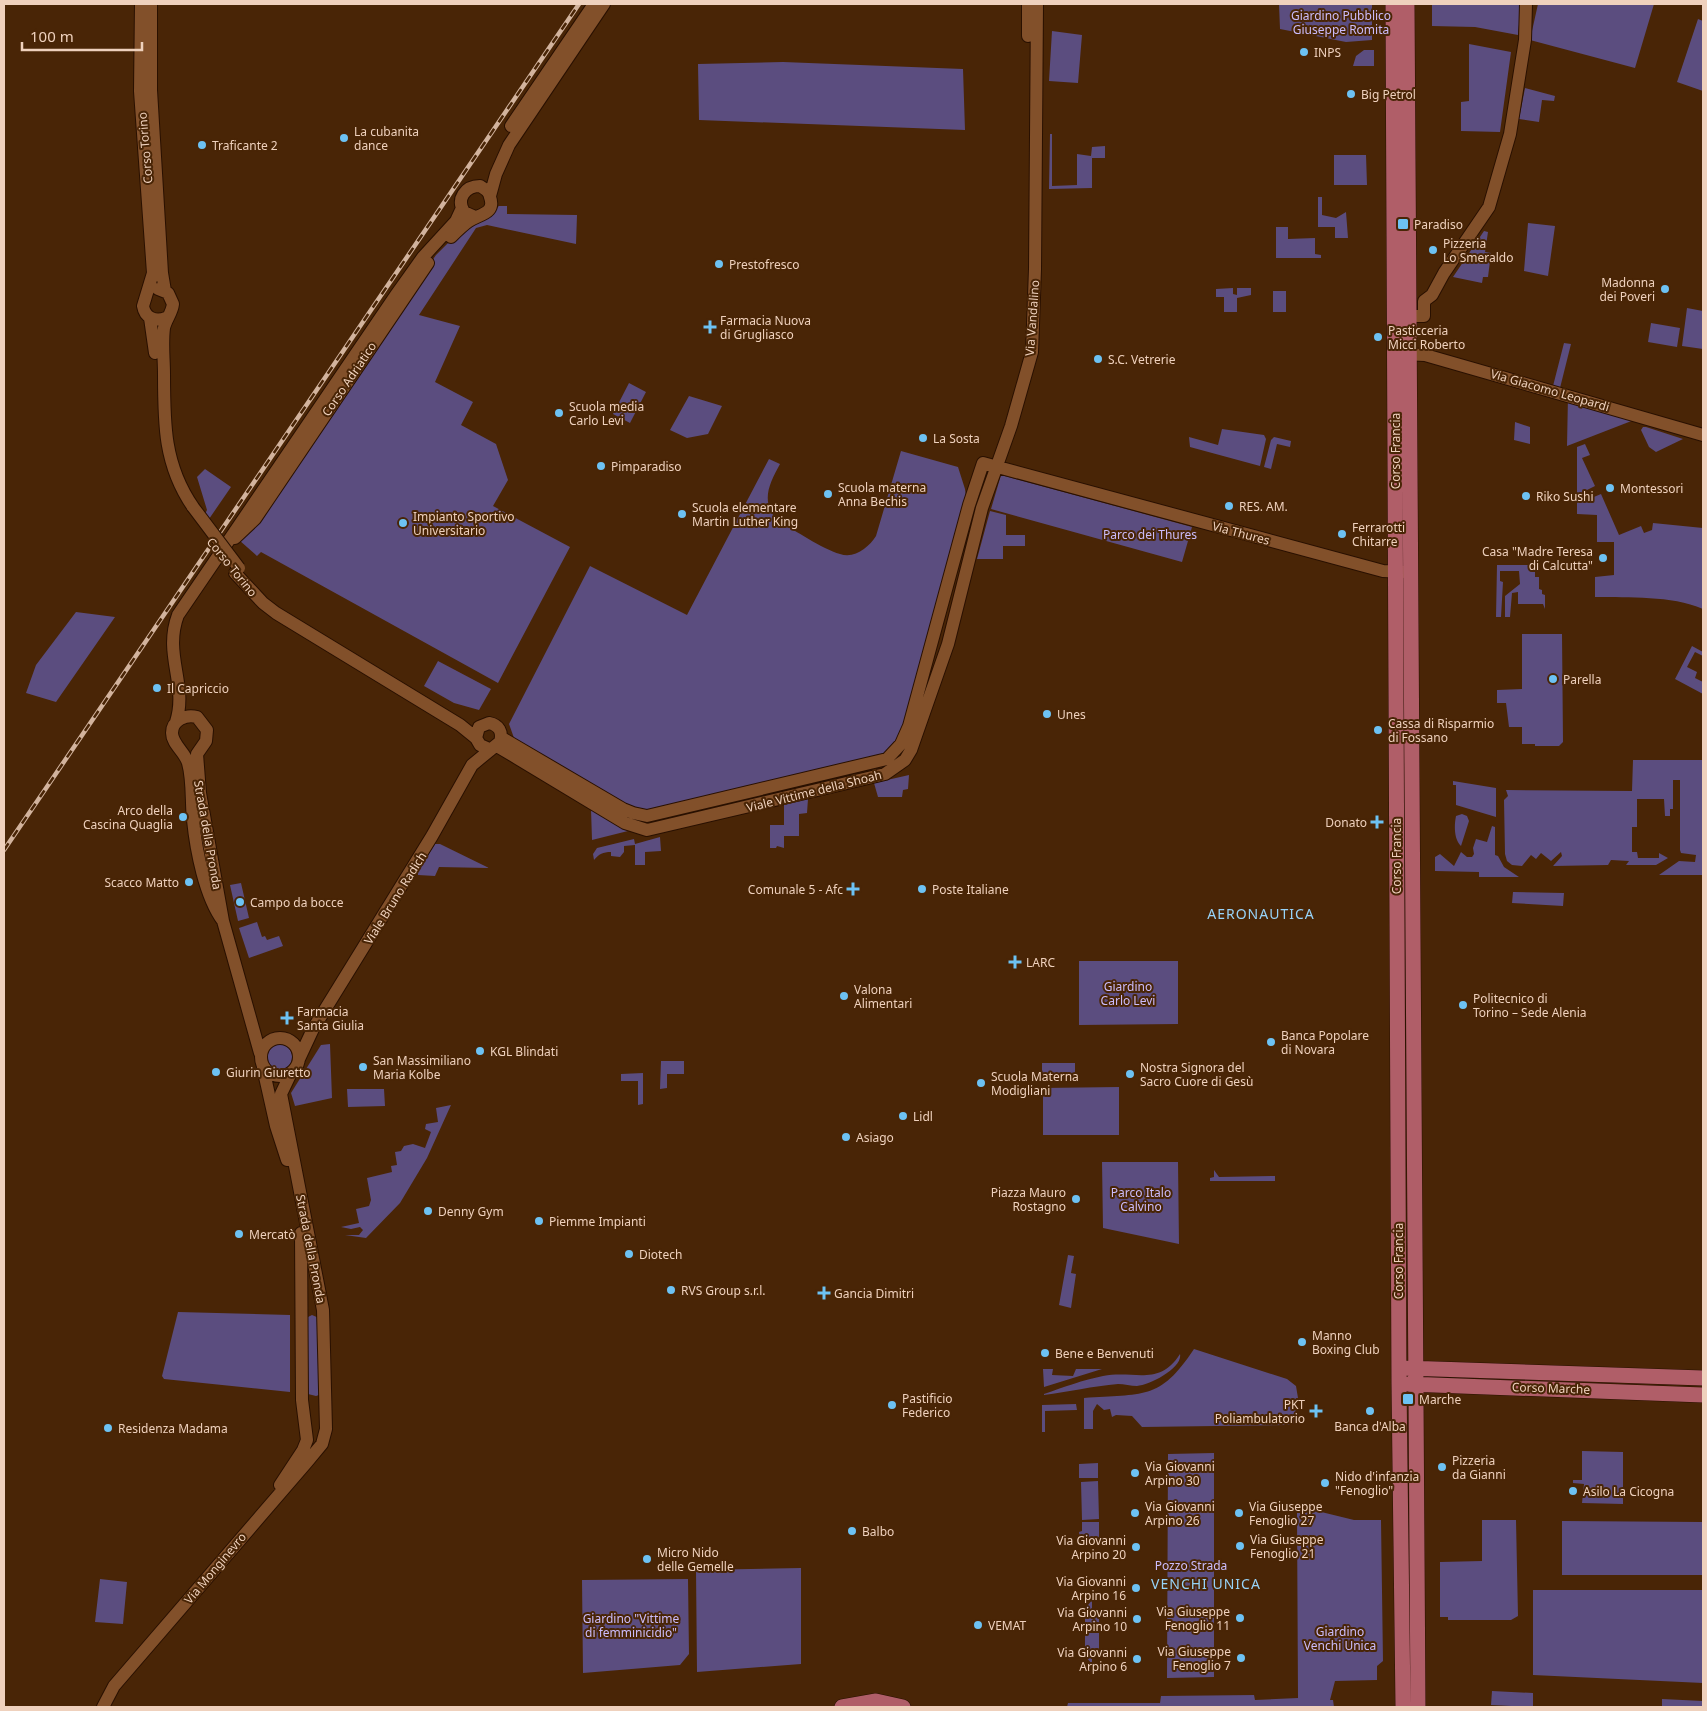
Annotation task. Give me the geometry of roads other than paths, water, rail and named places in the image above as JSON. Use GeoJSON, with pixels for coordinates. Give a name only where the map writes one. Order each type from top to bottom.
{"type":"FeatureCollection","features":[{"type":"Feature","properties":{"kind":"main road","name":"Corso Francia"},"geometry":{"type":"LineString","coordinates":[[1393,4],[1409,316]]}},
{"type":"Feature","properties":{"kind":"main road","name":"Corso Francia"},"geometry":{"type":"LineString","coordinates":[[1403,1707],[1398,1384],[1396,572],[1402,354],[1409,316],[1407,4]]}},
{"type":"Feature","properties":{"kind":"main road","name":"Corso Francia"},"geometry":{"type":"LineString","coordinates":[[1402,354],[1412,572],[1418,1707]]}},
{"type":"Feature","properties":{"kind":"main road","name":"Corso Marche"},"geometry":{"type":"LineString","coordinates":[[1399,1368],[1703,1378]]}},
{"type":"Feature","properties":{"kind":"main road","name":"Corso Marche"},"geometry":{"type":"LineString","coordinates":[[1398,1384],[1703,1394]]}},
{"type":"Feature","properties":{"kind":"main road"},"geometry":{"type":"LineString","coordinates":[[842,1707],[876,1701],[903,1707]]}},
{"type":"Feature","properties":{"kind":"street","name":"Corso Torino"},"geometry":{"type":"LineString","coordinates":[[141,4],[140,90],[153,273],[143,306],[144,311],[150,318],[155,340],[159,425],[163,458],[174,489],[253,594],[276,613],[460,724],[477,740],[496,744]]}},
{"type":"Feature","properties":{"kind":"street","name":"Corso Torino"},"geometry":{"type":"LineString","coordinates":[[151,4],[151,90],[162,272],[165,291],[172,298],[174,304],[166,318],[163,340],[164,406],[168,448],[176,480],[192,511]]}},
{"type":"Feature","properties":{"kind":"street","name":"Corso Adriatico"},"geometry":{"type":"LineString","coordinates":[[330,398],[423,257],[456,221],[462,208],[462,194],[468,188],[476,186],[486,175],[499,148],[530,95],[594,4]]}},
{"type":"Feature","properties":{"kind":"street","name":"Corso Adriatico"},"geometry":{"type":"LineString","coordinates":[[178,615],[330,398],[432,258],[451,237],[475,217],[483,216],[489,210],[492,202],[490,196],[496,174],[509,145],[604,4]]}},
{"type":"Feature","properties":{"kind":"street","name":"Via Vandalino"},"geometry":{"type":"LineString","coordinates":[[1028,4],[1027,185],[1034,193]]}},
{"type":"Feature","properties":{"kind":"street","name":"Via Vandalino"},"geometry":{"type":"LineString","coordinates":[[997,467],[1032,352],[1035,269],[1034,193],[1037,4]]}},
{"type":"Feature","properties":{"kind":"street"},"geometry":{"type":"LineString","coordinates":[[1524,42],[1526,4]]}},
{"type":"Feature","properties":{"kind":"street"},"geometry":{"type":"LineString","coordinates":[[1524,42],[1535,4]]}},
{"type":"Feature","properties":{"kind":"street","name":"Corso Francia"},"geometry":{"type":"LineString","coordinates":[[1409,316],[1432,295],[1444,273],[1489,207],[1508,146],[1524,42]]}},
{"type":"Feature","properties":{"kind":"street"},"geometry":{"type":"LineString","coordinates":[[476,186],[485,188],[490,196]]}},
{"type":"Feature","properties":{"kind":"street"},"geometry":{"type":"LineString","coordinates":[[462,208],[468,214],[475,217]]}},
{"type":"Feature","properties":{"kind":"street"},"geometry":{"type":"LineString","coordinates":[[148,292],[158,289],[165,291]]}},
{"type":"Feature","properties":{"kind":"street"},"geometry":{"type":"LineString","coordinates":[[150,318],[158,320],[166,318]]}},
{"type":"Feature","properties":{"kind":"street","name":"Via Giacomo Leopardi"},"geometry":{"type":"LineString","coordinates":[[1402,354],[1425,355],[1703,435]]}},
{"type":"Feature","properties":{"kind":"street","name":"Via Thures"},"geometry":{"type":"LineString","coordinates":[[983,463],[1383,571],[1412,572]]}},
{"type":"Feature","properties":{"kind":"street","name":"Viale Vittime della Shoah"},"geometry":{"type":"LineString","coordinates":[[496,744],[633,814],[656,815],[887,759],[894,753],[906,735],[969,505],[983,463]]}},
{"type":"Feature","properties":{"kind":"street","name":"Viale Vittime della Shoah"},"geometry":{"type":"LineString","coordinates":[[496,744],[583,798],[635,827],[647,830],[842,786],[885,774],[896,768],[905,760],[911,750],[947,646],[982,508],[997,467]]}},
{"type":"Feature","properties":{"kind":"street","name":"Corso Torino"},"geometry":{"type":"LineString","coordinates":[[237,571],[284,612],[445,708],[468,720],[485,724]]}},
{"type":"Feature","properties":{"kind":"street","name":"Strada della Pronda"},"geometry":{"type":"LineString","coordinates":[[178,615],[171,639],[179,687],[179,714],[172,733],[175,742],[182,750],[190,774],[193,819],[208,893],[216,912],[223,921]]}},
{"type":"Feature","properties":{"kind":"street"},"geometry":{"type":"LineString","coordinates":[[932,642],[947,646]]}},
{"type":"Feature","properties":{"kind":"street","name":"Strada della Pronda"},"geometry":{"type":"LineString","coordinates":[[179,687],[187,706],[207,730],[206,741],[200,749],[196,763],[200,793],[223,921],[260,1053]]}},
{"type":"Feature","properties":{"kind":"street"},"geometry":{"type":"LineString","coordinates":[[176,722],[186,716],[197,717]]}},
{"type":"Feature","properties":{"kind":"street"},"geometry":{"type":"LineString","coordinates":[[485,724],[493,724],[499,728],[496,744]]}},
{"type":"Feature","properties":{"kind":"street","name":"Viale Bruno Radich"},"geometry":{"type":"LineString","coordinates":[[299,1059],[314,1029],[432,836],[472,764],[477,731],[485,724]]}},
{"type":"Feature","properties":{"kind":"street","name":"Viale Bruno Radich"},"geometry":{"type":"LineString","coordinates":[[472,764],[496,744]]}},
{"type":"Feature","properties":{"kind":"street"},"geometry":{"type":"LineString","coordinates":[[182,750],[200,749]]}},
{"type":"Feature","properties":{"kind":"street","name":"Strada della Pronda"},"geometry":{"type":"LineString","coordinates":[[252,1019],[264,1033],[273,1038]]}},
{"type":"Feature","properties":{"kind":"street"},"geometry":{"type":"LineString","coordinates":[[289,1040],[295,1045],[299,1059],[291,1073],[286,1076],[273,1075],[263,1068],[260,1053],[265,1044],[273,1038],[289,1040],[298,1038],[314,1029]]}},
{"type":"Feature","properties":{"kind":"street","name":"Strada della Pronda"},"geometry":{"type":"LineString","coordinates":[[263,1068],[282,1127],[322,1298],[326,1429]]}},
{"type":"Feature","properties":{"kind":"street","name":"Strada della Pronda"},"geometry":{"type":"LineString","coordinates":[[271,1503],[305,1446],[308,1430],[302,1400],[302,1243],[282,1127],[281,1094],[291,1073]]}},
{"type":"Feature","properties":{"kind":"street","name":"Via Monginevro"},"geometry":{"type":"LineString","coordinates":[[103,1707],[114,1686],[322,1444],[326,1429]]}},
{"type":"Feature","properties":{"kind":"railway"},"geometry":{"type":"LineString","coordinates":[[4,850],[579,4]]}},
{"type":"Feature","properties":{"kind":"place","name":"INPS"},"geometry":{"type":"Point","coordinates":[1304,52]}},
{"type":"Feature","properties":{"kind":"place","name":"Big Petrol"},"geometry":{"type":"Point","coordinates":[1351,94]}},
{"type":"Feature","properties":{"kind":"place","name":"La cubanita dance"},"geometry":{"type":"Point","coordinates":[344,138]}},
{"type":"Feature","properties":{"kind":"place","name":"Traficante 2"},"geometry":{"type":"Point","coordinates":[202,145]}},
{"type":"Feature","properties":{"kind":"place","name":"Paradiso"},"geometry":{"type":"Point","coordinates":[1403,224]}},
{"type":"Feature","properties":{"kind":"place","name":"Pizzeria Lo Smeraldo"},"geometry":{"type":"Point","coordinates":[1433,250]}},
{"type":"Feature","properties":{"kind":"place","name":"Prestofresco"},"geometry":{"type":"Point","coordinates":[719,264]}},
{"type":"Feature","properties":{"kind":"place","name":"Madonna dei Poveri"},"geometry":{"type":"Point","coordinates":[1665,289]}},
{"type":"Feature","properties":{"kind":"place","name":"Farmacia Nuova di Grugliasco"},"geometry":{"type":"Point","coordinates":[710,327]}},
{"type":"Feature","properties":{"kind":"place","name":"Pasticceria Micci Roberto"},"geometry":{"type":"Point","coordinates":[1378,337]}},
{"type":"Feature","properties":{"kind":"place","name":"S.C. Vetrerie"},"geometry":{"type":"Point","coordinates":[1098,359]}},
{"type":"Feature","properties":{"kind":"place","name":"Scuola media Carlo Levi"},"geometry":{"type":"Point","coordinates":[559,413]}},
{"type":"Feature","properties":{"kind":"place","name":"La Sosta"},"geometry":{"type":"Point","coordinates":[923,438]}},
{"type":"Feature","properties":{"kind":"place","name":"Pimparadiso"},"geometry":{"type":"Point","coordinates":[601,466]}},
{"type":"Feature","properties":{"kind":"place","name":"Montessori"},"geometry":{"type":"Point","coordinates":[1610,488]}},
{"type":"Feature","properties":{"kind":"place","name":"Scuola materna Anna Bechis"},"geometry":{"type":"Point","coordinates":[828,494]}},
{"type":"Feature","properties":{"kind":"place","name":"Riko Sushi"},"geometry":{"type":"Point","coordinates":[1526,496]}},
{"type":"Feature","properties":{"kind":"place","name":"RES. AM."},"geometry":{"type":"Point","coordinates":[1229,506]}},
{"type":"Feature","properties":{"kind":"place","name":"Scuola elementare Martin Luther King"},"geometry":{"type":"Point","coordinates":[682,514]}},
{"type":"Feature","properties":{"kind":"place","name":"Impianto Sportivo Universitario"},"geometry":{"type":"Point","coordinates":[403,523]}},
{"type":"Feature","properties":{"kind":"place","name":"Ferrarotti Chitarre"},"geometry":{"type":"Point","coordinates":[1342,534]}},
{"type":"Feature","properties":{"kind":"place","name":"Casa \"Madre Teresa di Calcutta\""},"geometry":{"type":"Point","coordinates":[1603,558]}},
{"type":"Feature","properties":{"kind":"place","name":"Parella"},"geometry":{"type":"Point","coordinates":[1553,679]}},
{"type":"Feature","properties":{"kind":"place","name":"Il Capriccio"},"geometry":{"type":"Point","coordinates":[157,688]}},
{"type":"Feature","properties":{"kind":"place","name":"Unes"},"geometry":{"type":"Point","coordinates":[1047,714]}},
{"type":"Feature","properties":{"kind":"place","name":"Cassa di Risparmio di Fossano"},"geometry":{"type":"Point","coordinates":[1378,730]}},
{"type":"Feature","properties":{"kind":"place","name":"Arco della Cascina Quaglia"},"geometry":{"type":"Point","coordinates":[183,817]}},
{"type":"Feature","properties":{"kind":"place","name":"Donato"},"geometry":{"type":"Point","coordinates":[1377,822]}},
{"type":"Feature","properties":{"kind":"place","name":"Scacco Matto"},"geometry":{"type":"Point","coordinates":[189,882]}},
{"type":"Feature","properties":{"kind":"place","name":"Comunale 5 - Afc"},"geometry":{"type":"Point","coordinates":[853,889]}},
{"type":"Feature","properties":{"kind":"place","name":"Poste Italiane"},"geometry":{"type":"Point","coordinates":[922,889]}},
{"type":"Feature","properties":{"kind":"place","name":"Campo da bocce"},"geometry":{"type":"Point","coordinates":[240,902]}},
{"type":"Feature","properties":{"kind":"place","name":"LARC"},"geometry":{"type":"Point","coordinates":[1015,962]}},
{"type":"Feature","properties":{"kind":"place","name":"Valona Alimentari"},"geometry":{"type":"Point","coordinates":[844,996]}},
{"type":"Feature","properties":{"kind":"place","name":"Politecnico di Torino – Sede Alenia"},"geometry":{"type":"Point","coordinates":[1463,1005]}},
{"type":"Feature","properties":{"kind":"place","name":"Farmacia Santa Giulia"},"geometry":{"type":"Point","coordinates":[287,1018]}},
{"type":"Feature","properties":{"kind":"place","name":"Banca Popolare di Novara"},"geometry":{"type":"Point","coordinates":[1271,1042]}},
{"type":"Feature","properties":{"kind":"place","name":"KGL Blindati"},"geometry":{"type":"Point","coordinates":[480,1051]}},
{"type":"Feature","properties":{"kind":"place","name":"San Massimiliano Maria Kolbe"},"geometry":{"type":"Point","coordinates":[363,1067]}},
{"type":"Feature","properties":{"kind":"place","name":"Giurin Giuretto"},"geometry":{"type":"Point","coordinates":[216,1072]}},
{"type":"Feature","properties":{"kind":"place","name":"Nostra Signora del Sacro Cuore di Gesù"},"geometry":{"type":"Point","coordinates":[1130,1074]}},
{"type":"Feature","properties":{"kind":"place","name":"Scuola Materna Modigliani"},"geometry":{"type":"Point","coordinates":[981,1083]}},
{"type":"Feature","properties":{"kind":"place","name":"Lidl"},"geometry":{"type":"Point","coordinates":[903,1116]}},
{"type":"Feature","properties":{"kind":"place","name":"Asiago"},"geometry":{"type":"Point","coordinates":[846,1137]}},
{"type":"Feature","properties":{"kind":"place","name":"Piazza Mauro Rostagno"},"geometry":{"type":"Point","coordinates":[1076,1199]}},
{"type":"Feature","properties":{"kind":"place","name":"Denny Gym"},"geometry":{"type":"Point","coordinates":[428,1211]}},
{"type":"Feature","properties":{"kind":"place","name":"Piemme Impianti"},"geometry":{"type":"Point","coordinates":[539,1221]}},
{"type":"Feature","properties":{"kind":"place","name":"Mercatò"},"geometry":{"type":"Point","coordinates":[239,1234]}},
{"type":"Feature","properties":{"kind":"place","name":"Diotech"},"geometry":{"type":"Point","coordinates":[629,1254]}},
{"type":"Feature","properties":{"kind":"place","name":"RVS Group s.r.l."},"geometry":{"type":"Point","coordinates":[671,1290]}},
{"type":"Feature","properties":{"kind":"place","name":"Gancia Dimitri"},"geometry":{"type":"Point","coordinates":[824,1293]}},
{"type":"Feature","properties":{"kind":"place","name":"Manno Boxing Club"},"geometry":{"type":"Point","coordinates":[1302,1342]}},
{"type":"Feature","properties":{"kind":"place","name":"Bene e Benvenuti"},"geometry":{"type":"Point","coordinates":[1045,1353]}},
{"type":"Feature","properties":{"kind":"place","name":"Marche"},"geometry":{"type":"Point","coordinates":[1408,1399]}},
{"type":"Feature","properties":{"kind":"place","name":"Pastificio Federico"},"geometry":{"type":"Point","coordinates":[892,1405]}},
{"type":"Feature","properties":{"kind":"place","name":"PKT Poliambulatorio"},"geometry":{"type":"Point","coordinates":[1316,1411]}},
{"type":"Feature","properties":{"kind":"place","name":"Banca d'Alba"},"geometry":{"type":"Point","coordinates":[1370,1411]}},
{"type":"Feature","properties":{"kind":"place","name":"Residenza Madama"},"geometry":{"type":"Point","coordinates":[108,1428]}},
{"type":"Feature","properties":{"kind":"place","name":"Pizzeria da Gianni"},"geometry":{"type":"Point","coordinates":[1442,1467]}},
{"type":"Feature","properties":{"kind":"place","name":"Via Giovanni Arpino 30"},"geometry":{"type":"Point","coordinates":[1135,1473]}},
{"type":"Feature","properties":{"kind":"place","name":"Nido d'infanzia \"Fenoglio\""},"geometry":{"type":"Point","coordinates":[1325,1483]}},
{"type":"Feature","properties":{"kind":"place","name":"Asilo La Cicogna"},"geometry":{"type":"Point","coordinates":[1573,1491]}},
{"type":"Feature","properties":{"kind":"place","name":"Via Giovanni Arpino 26"},"geometry":{"type":"Point","coordinates":[1135,1513]}},
{"type":"Feature","properties":{"kind":"place","name":"Via Giuseppe Fenoglio 27"},"geometry":{"type":"Point","coordinates":[1239,1513]}},
{"type":"Feature","properties":{"kind":"place","name":"Balbo"},"geometry":{"type":"Point","coordinates":[852,1531]}},
{"type":"Feature","properties":{"kind":"place","name":"Via Giuseppe Fenoglio 21"},"geometry":{"type":"Point","coordinates":[1240,1546]}},
{"type":"Feature","properties":{"kind":"place","name":"Via Giovanni Arpino 20"},"geometry":{"type":"Point","coordinates":[1136,1547]}},
{"type":"Feature","properties":{"kind":"place","name":"Micro Nido delle Gemelle"},"geometry":{"type":"Point","coordinates":[647,1559]}},
{"type":"Feature","properties":{"kind":"place","name":"Via Giovanni Arpino 16"},"geometry":{"type":"Point","coordinates":[1136,1588]}},
{"type":"Feature","properties":{"kind":"place","name":"Via Giuseppe Fenoglio 11"},"geometry":{"type":"Point","coordinates":[1240,1618]}},
{"type":"Feature","properties":{"kind":"place","name":"Via Giovanni Arpino 10"},"geometry":{"type":"Point","coordinates":[1137,1619]}},
{"type":"Feature","properties":{"kind":"place","name":"VEMAT"},"geometry":{"type":"Point","coordinates":[978,1625]}},
{"type":"Feature","properties":{"kind":"place","name":"Via Giuseppe Fenoglio 7"},"geometry":{"type":"Point","coordinates":[1241,1658]}},
{"type":"Feature","properties":{"kind":"place","name":"Via Giovanni Arpino 6"},"geometry":{"type":"Point","coordinates":[1137,1659]}},
{"type":"Feature","properties":{"kind":"district","name":"AERONAUTICA"},"geometry":{"type":"Point","coordinates":[1261,913]}},
{"type":"Feature","properties":{"kind":"district","name":"VENCHI UNICA"},"geometry":{"type":"Point","coordinates":[1206,1583]}},
{"type":"Feature","properties":{"kind":"park label","name":"Giardino Pubblico Giuseppe Romita"},"geometry":{"type":"Point","coordinates":[1341,22]}},
{"type":"Feature","properties":{"kind":"park label","name":"Parco dei Thures"},"geometry":{"type":"Point","coordinates":[1150,534]}},
{"type":"Feature","properties":{"kind":"park label","name":"Giardino Carlo Levi"},"geometry":{"type":"Point","coordinates":[1128,993]}},
{"type":"Feature","properties":{"kind":"park label","name":"Parco Italo Calvino"},"geometry":{"type":"Point","coordinates":[1141,1199]}},
{"type":"Feature","properties":{"kind":"park label","name":"Pozzo Strada"},"geometry":{"type":"Point","coordinates":[1191,1565]}},
{"type":"Feature","properties":{"kind":"park label","name":"Giardino \"Vittime di femminicidio\""},"geometry":{"type":"Point","coordinates":[631,1625]}},
{"type":"Feature","properties":{"kind":"park label","name":"Giardino Venchi Unica"},"geometry":{"type":"Point","coordinates":[1340,1638]}}]}
